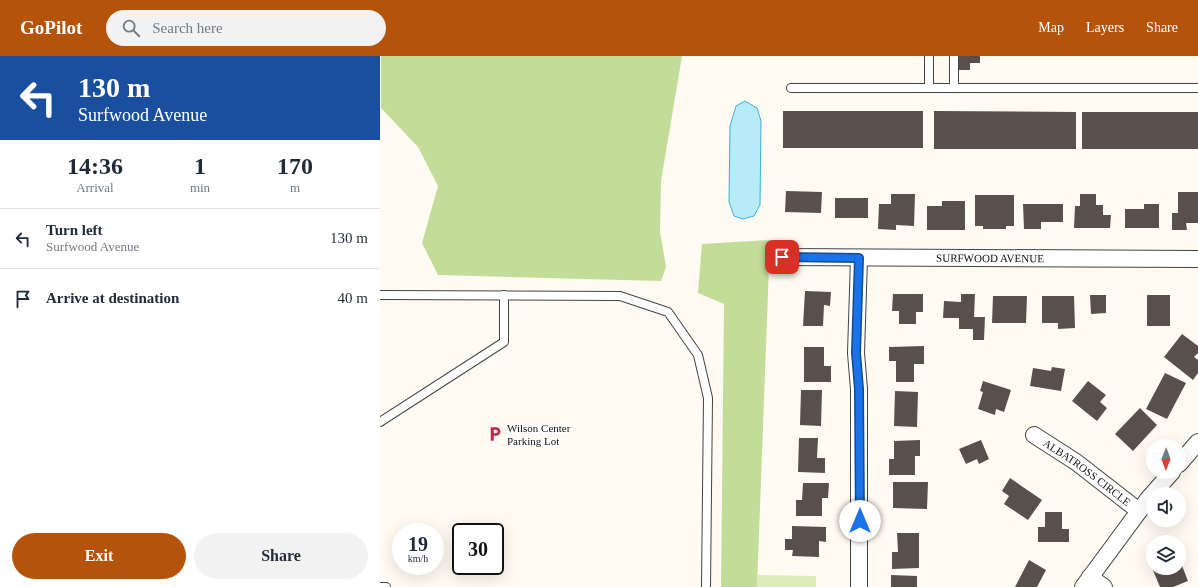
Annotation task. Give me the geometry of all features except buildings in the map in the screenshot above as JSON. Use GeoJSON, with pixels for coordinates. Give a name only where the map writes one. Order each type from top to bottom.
{"type":"FeatureCollection","features":[{"type":"Feature","properties":{"kind":"street","name":"SURFWOOD AVENUE"},"geometry":{"type":"LineString","coordinates":[[782,257],[1198,259]]}},
{"type":"Feature","properties":{"kind":"street"},"geometry":{"type":"LineString","coordinates":[[859,258],[856,353],[859,389],[859,586]]}},
{"type":"Feature","properties":{"kind":"street","name":"ALBATROSS CIRCLE"},"geometry":{"type":"LineString","coordinates":[[1034,435],[1076,462],[1139,511]]}},
{"type":"Feature","properties":{"kind":"street"},"geometry":{"type":"LineString","coordinates":[[1186,456],[1198,442]]}},
{"type":"Feature","properties":{"kind":"street"},"geometry":{"type":"LineString","coordinates":[[1104,587],[1087,582],[1139,511],[1166,479]]}},
{"type":"Feature","properties":{"kind":"lane"},"geometry":{"type":"LineString","coordinates":[[929,56],[929,88]]}},
{"type":"Feature","properties":{"kind":"lane"},"geometry":{"type":"LineString","coordinates":[[954,56],[954,88]]}},
{"type":"Feature","properties":{"kind":"lane"},"geometry":{"type":"LineString","coordinates":[[791,88],[1198,88]]}},
{"type":"Feature","properties":{"kind":"lane"},"geometry":{"type":"LineString","coordinates":[[380,294],[620,296],[668,312],[698,354],[708,398],[706,587]]}},
{"type":"Feature","properties":{"kind":"lane"},"geometry":{"type":"LineString","coordinates":[[380,422],[504,342],[504,295]]}},
{"type":"Feature","properties":{"kind":"lane"},"geometry":{"type":"LineString","coordinates":[[380,587],[386,587]]}},
{"type":"Feature","properties":{"kind":"green space"},"geometry":{"type":"Polygon","coordinates":[[[381,56],[682,56],[661,181],[660,232],[666,267],[661,281],[438,275],[422,243],[438,186],[418,147],[381,108],[381,56]]]}},
{"type":"Feature","properties":{"kind":"green space"},"geometry":{"type":"Polygon","coordinates":[[[770,240],[757,587],[721,587],[724,304],[698,293],[702,244],[770,240]]]}},
{"type":"Feature","properties":{"kind":"green space"},"geometry":{"type":"Polygon","coordinates":[[[758,575],[816,576],[816,587],[757,587],[758,575]]]}},
{"type":"Feature","properties":{"kind":"water"},"geometry":{"type":"Polygon","coordinates":[[[745,101],[757,108],[761,121],[760,205],[754,216],[743,219],[734,216],[729,202],[730,126],[736,106],[745,101]]]}},
{"type":"Feature","properties":{"kind":"place","name":"Wilson Center Parking Lot"},"geometry":{"type":"Point","coordinates":[495,434]}},
{"type":"Feature","properties":{"kind":"route"},"geometry":{"type":"LineString","coordinates":[[782,257],[859,258],[856,305],[856,353],[859,389],[860,521]]}}]}
